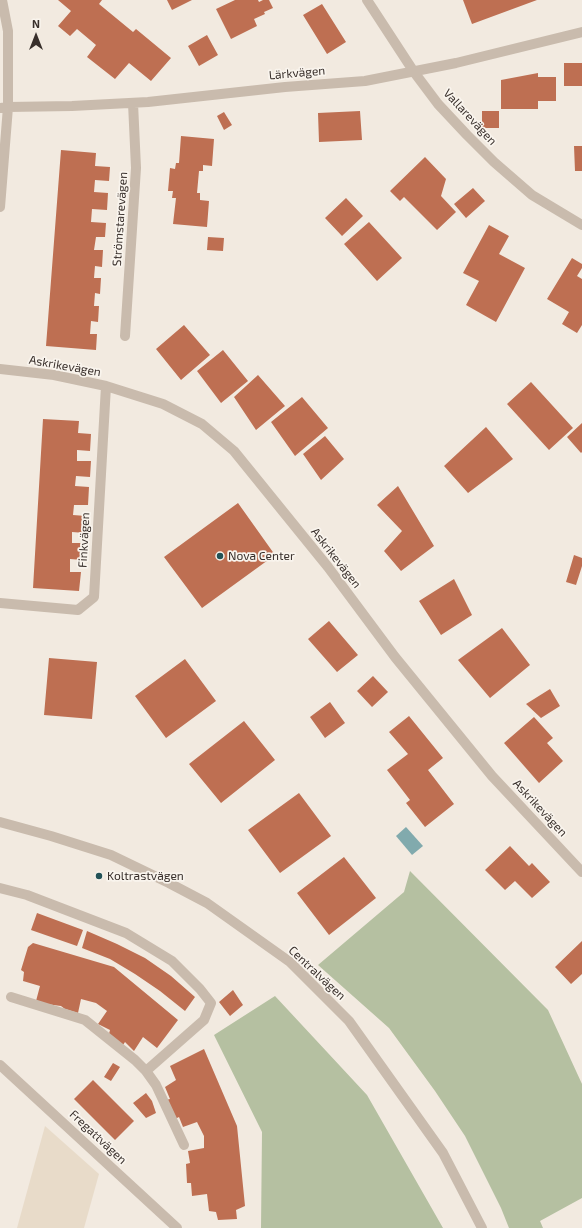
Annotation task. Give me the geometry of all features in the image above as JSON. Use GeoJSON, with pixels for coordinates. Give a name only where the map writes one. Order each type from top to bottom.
{"type":"FeatureCollection","features":[{"type":"Feature","properties":{"kind":"street"},"geometry":{"type":"LineString","coordinates":[[0,207],[8,31],[2,0]]}},
{"type":"Feature","properties":{"kind":"street","name":"Vallarevägen"},"geometry":{"type":"LineString","coordinates":[[367,0],[414,72],[438,104],[494,162],[532,195],[582,225]]}},
{"type":"Feature","properties":{"kind":"street","name":"Lärkvägen"},"geometry":{"type":"LineString","coordinates":[[4,108],[133,103],[285,87],[366,81],[456,64],[582,32]]}},
{"type":"Feature","properties":{"kind":"street","name":"Strömstarevägen"},"geometry":{"type":"LineString","coordinates":[[125,336],[136,168],[133,103]]}},
{"type":"Feature","properties":{"kind":"street","name":"Askrikevägen"},"geometry":{"type":"LineString","coordinates":[[0,368],[54,375],[106,386],[163,404],[202,424],[234,451],[328,567],[395,657],[492,776],[582,872]]}},
{"type":"Feature","properties":{"kind":"street","name":"Finkvägen"},"geometry":{"type":"LineString","coordinates":[[0,603],[78,610],[94,597],[106,386]]}},
{"type":"Feature","properties":{"kind":"street","name":"Centralvägen"},"geometry":{"type":"LineString","coordinates":[[0,822],[111,855],[207,903],[290,962],[349,1021],[443,1153],[482,1228]]}},
{"type":"Feature","properties":{"kind":"street"},"geometry":{"type":"LineString","coordinates":[[0,888],[27,894],[126,933],[172,961],[200,989],[211,1003],[204,1020],[146,1071]]}},
{"type":"Feature","properties":{"kind":"street"},"geometry":{"type":"LineString","coordinates":[[11,997],[85,1020],[135,1060],[146,1071],[156,1085],[184,1145]]}},
{"type":"Feature","properties":{"kind":"street","name":"Fregattvägen"},"geometry":{"type":"LineString","coordinates":[[0,1065],[177,1228]]}},
{"type":"Feature","properties":{"kind":"green space"},"geometry":{"type":"Polygon","coordinates":[[[410,871],[548,1010],[582,1084],[582,1198],[540,1221],[543,1228],[509,1228],[501,1208],[465,1136],[435,1091],[389,1028],[318,965],[404,892],[410,871]]]}},
{"type":"Feature","properties":{"kind":"green space"},"geometry":{"type":"Polygon","coordinates":[[[275,996],[367,1095],[443,1228],[261,1228],[262,1132],[214,1035],[275,996]]]}},
{"type":"Feature","properties":{"kind":"shaded area"},"geometry":{"type":"Polygon","coordinates":[[[45,1126],[99,1174],[84,1228],[17,1228],[45,1126]]]}},
{"type":"Feature","properties":{"kind":"water"},"geometry":{"type":"Polygon","coordinates":[[[406,827],[423,846],[412,855],[396,836],[406,827]]]}},
{"type":"Feature","properties":{"kind":"building"},"geometry":{"type":"Polygon","coordinates":[[[58,0],[102,0],[99,4],[133,32],[136,29],[171,58],[151,81],[129,63],[115,79],[87,57],[96,45],[77,29],[70,36],[58,26],[71,11],[58,0]]]}},
{"type":"Feature","properties":{"kind":"building"},"geometry":{"type":"Polygon","coordinates":[[[167,0],[192,0],[172,10],[167,0]]]}},
{"type":"Feature","properties":{"kind":"building"},"geometry":{"type":"Polygon","coordinates":[[[235,0],[258,0],[259,2],[269,0],[273,8],[254,19],[257,26],[231,39],[216,9],[235,0]]]}},
{"type":"Feature","properties":{"kind":"building"},"geometry":{"type":"Polygon","coordinates":[[[463,0],[537,0],[472,24],[463,0]]]}},
{"type":"Feature","properties":{"kind":"building"},"geometry":{"type":"Polygon","coordinates":[[[322,4],[346,42],[327,54],[303,15],[322,4]]]}},
{"type":"Feature","properties":{"kind":"building"},"geometry":{"type":"Polygon","coordinates":[[[207,35],[218,55],[199,66],[188,46],[207,35]]]}},
{"type":"Feature","properties":{"kind":"building"},"geometry":{"type":"Polygon","coordinates":[[[564,63],[582,63],[582,86],[564,86],[564,63]]]}},
{"type":"Feature","properties":{"kind":"building"},"geometry":{"type":"Polygon","coordinates":[[[538,73],[538,77],[556,77],[556,101],[538,101],[538,109],[501,109],[501,80],[538,73]]]}},
{"type":"Feature","properties":{"kind":"building"},"geometry":{"type":"Polygon","coordinates":[[[360,111],[362,140],[319,142],[318,113],[360,111]]]}},
{"type":"Feature","properties":{"kind":"building"},"geometry":{"type":"Polygon","coordinates":[[[482,111],[499,111],[499,128],[482,128],[482,111]]]}},
{"type":"Feature","properties":{"kind":"building"},"geometry":{"type":"Polygon","coordinates":[[[224,112],[232,125],[224,130],[217,116],[224,112]]]}},
{"type":"Feature","properties":{"kind":"building"},"geometry":{"type":"Polygon","coordinates":[[[181,136],[214,139],[212,166],[203,165],[203,171],[199,171],[197,193],[200,193],[200,200],[209,201],[207,227],[173,224],[176,198],[172,198],[173,191],[168,191],[170,168],[175,169],[176,163],[179,163],[181,136]]]}},
{"type":"Feature","properties":{"kind":"building"},"geometry":{"type":"Polygon","coordinates":[[[574,146],[582,146],[582,171],[575,171],[574,146]]]}},
{"type":"Feature","properties":{"kind":"building"},"geometry":{"type":"Polygon","coordinates":[[[61,150],[96,153],[95,166],[110,167],[109,181],[95,180],[94,192],[108,193],[107,210],[92,209],[91,222],[106,223],[105,237],[96,237],[94,250],[103,250],[102,267],[95,266],[94,278],[101,278],[100,294],[95,293],[94,306],[99,306],[98,322],[91,321],[90,334],[97,334],[96,350],[46,346],[61,150]]]}},
{"type":"Feature","properties":{"kind":"building"},"geometry":{"type":"Polygon","coordinates":[[[425,157],[446,179],[441,196],[456,212],[437,230],[404,197],[400,201],[390,191],[425,157]]]}},
{"type":"Feature","properties":{"kind":"building"},"geometry":{"type":"Polygon","coordinates":[[[473,188],[485,201],[466,218],[454,204],[473,188]]]}},
{"type":"Feature","properties":{"kind":"building"},"geometry":{"type":"Polygon","coordinates":[[[346,198],[363,216],[342,236],[325,218],[346,198]]]}},
{"type":"Feature","properties":{"kind":"building"},"geometry":{"type":"Polygon","coordinates":[[[369,222],[402,258],[377,281],[344,244],[369,222]]]}},
{"type":"Feature","properties":{"kind":"building"},"geometry":{"type":"Polygon","coordinates":[[[489,225],[509,236],[499,254],[525,268],[496,322],[466,305],[479,281],[463,273],[489,225]]]}},
{"type":"Feature","properties":{"kind":"building"},"geometry":{"type":"Polygon","coordinates":[[[208,237],[224,238],[223,251],[207,250],[208,237]]]}},
{"type":"Feature","properties":{"kind":"building"},"geometry":{"type":"Polygon","coordinates":[[[572,258],[582,264],[582,268],[577,276],[582,279],[582,325],[577,333],[562,324],[569,312],[547,299],[572,258]]]}},
{"type":"Feature","properties":{"kind":"building"},"geometry":{"type":"Polygon","coordinates":[[[184,325],[210,355],[181,380],[156,349],[184,325]]]}},
{"type":"Feature","properties":{"kind":"building"},"geometry":{"type":"Polygon","coordinates":[[[223,350],[248,381],[221,403],[197,371],[223,350]]]}},
{"type":"Feature","properties":{"kind":"building"},"geometry":{"type":"Polygon","coordinates":[[[258,375],[285,406],[256,430],[234,397],[258,375]]]}},
{"type":"Feature","properties":{"kind":"building"},"geometry":{"type":"Polygon","coordinates":[[[531,382],[573,428],[549,450],[507,404],[531,382]]]}},
{"type":"Feature","properties":{"kind":"building"},"geometry":{"type":"Polygon","coordinates":[[[302,397],[328,428],[295,456],[271,422],[302,397]]]}},
{"type":"Feature","properties":{"kind":"building"},"geometry":{"type":"Polygon","coordinates":[[[43,419],[79,421],[78,433],[91,434],[90,451],[77,450],[77,461],[91,461],[90,477],[76,476],[75,486],[89,487],[88,505],[74,505],[73,515],[86,516],[85,533],[72,532],[72,543],[83,543],[82,560],[70,559],[70,572],[81,572],[79,591],[33,588],[43,419]]]}},
{"type":"Feature","properties":{"kind":"building"},"geometry":{"type":"Polygon","coordinates":[[[582,423],[582,452],[581,453],[567,437],[582,423]]]}},
{"type":"Feature","properties":{"kind":"building"},"geometry":{"type":"Polygon","coordinates":[[[486,427],[513,459],[468,493],[444,466],[486,427]]]}},
{"type":"Feature","properties":{"kind":"building"},"geometry":{"type":"Polygon","coordinates":[[[325,436],[344,459],[321,480],[303,454],[325,436]]]}},
{"type":"Feature","properties":{"kind":"building"},"geometry":{"type":"Polygon","coordinates":[[[398,486],[434,546],[401,571],[384,551],[402,531],[377,505],[398,486]]]}},
{"type":"Feature","properties":{"kind":"building","name":"Nova Center"},"geometry":{"type":"Polygon","coordinates":[[[238,503],[275,555],[202,608],[164,557],[238,503]]]}},
{"type":"Feature","properties":{"kind":"building"},"geometry":{"type":"Polygon","coordinates":[[[574,555],[582,558],[582,566],[576,585],[566,582],[574,555]]]}},
{"type":"Feature","properties":{"kind":"building"},"geometry":{"type":"Polygon","coordinates":[[[454,579],[472,615],[441,635],[419,601],[454,579]]]}},
{"type":"Feature","properties":{"kind":"building"},"geometry":{"type":"Polygon","coordinates":[[[329,621],[358,655],[337,672],[308,639],[329,621]]]}},
{"type":"Feature","properties":{"kind":"building"},"geometry":{"type":"Polygon","coordinates":[[[502,628],[530,665],[490,698],[458,660],[502,628]]]}},
{"type":"Feature","properties":{"kind":"building"},"geometry":{"type":"Polygon","coordinates":[[[49,658],[97,662],[92,719],[44,715],[49,658]]]}},
{"type":"Feature","properties":{"kind":"building"},"geometry":{"type":"Polygon","coordinates":[[[185,659],[216,701],[166,738],[135,696],[185,659]]]}},
{"type":"Feature","properties":{"kind":"building"},"geometry":{"type":"Polygon","coordinates":[[[373,676],[388,692],[372,707],[357,691],[373,676]]]}},
{"type":"Feature","properties":{"kind":"building"},"geometry":{"type":"Polygon","coordinates":[[[550,689],[560,706],[541,718],[526,704],[550,689]]]}},
{"type":"Feature","properties":{"kind":"building"},"geometry":{"type":"Polygon","coordinates":[[[330,702],[345,723],[325,738],[310,717],[330,702]]]}},
{"type":"Feature","properties":{"kind":"building"},"geometry":{"type":"Polygon","coordinates":[[[409,716],[443,758],[428,770],[454,804],[425,827],[406,803],[410,800],[387,770],[408,754],[389,732],[409,716]]]}},
{"type":"Feature","properties":{"kind":"building"},"geometry":{"type":"Polygon","coordinates":[[[534,717],[553,738],[547,743],[563,761],[539,783],[504,743],[534,717]]]}},
{"type":"Feature","properties":{"kind":"building"},"geometry":{"type":"Polygon","coordinates":[[[244,721],[275,760],[221,803],[189,764],[244,721]]]}},
{"type":"Feature","properties":{"kind":"building"},"geometry":{"type":"Polygon","coordinates":[[[299,793],[331,836],[280,873],[248,830],[299,793]]]}},
{"type":"Feature","properties":{"kind":"building"},"geometry":{"type":"Polygon","coordinates":[[[510,846],[529,866],[532,863],[550,882],[532,898],[515,881],[505,890],[485,870],[510,846]]]}},
{"type":"Feature","properties":{"kind":"building"},"geometry":{"type":"Polygon","coordinates":[[[344,857],[376,898],[329,935],[297,893],[344,857]]]}},
{"type":"Feature","properties":{"kind":"building"},"geometry":{"type":"Polygon","coordinates":[[[37,913],[83,930],[77,946],[31,930],[37,913]]]}},
{"type":"Feature","properties":{"kind":"building"},"geometry":{"type":"Polygon","coordinates":[[[87,931],[145,958],[171,976],[195,997],[185,1011],[160,991],[135,974],[110,959],[82,948],[87,931]]]}},
{"type":"Feature","properties":{"kind":"building"},"geometry":{"type":"Polygon","coordinates":[[[582,941],[582,974],[571,984],[555,967],[582,941]]]}},
{"type":"Feature","properties":{"kind":"building"},"geometry":{"type":"Polygon","coordinates":[[[33,943],[114,967],[178,1020],[157,1048],[143,1037],[134,1051],[125,1042],[123,1045],[109,1034],[110,1030],[98,1024],[107,1011],[96,1003],[81,999],[78,1013],[65,1009],[61,1006],[36,1001],[40,986],[23,981],[24,972],[21,970],[28,947],[33,943]]]}},
{"type":"Feature","properties":{"kind":"building"},"geometry":{"type":"Polygon","coordinates":[[[233,990],[243,1005],[230,1016],[219,1002],[233,990]]]}},
{"type":"Feature","properties":{"kind":"building"},"geometry":{"type":"Polygon","coordinates":[[[204,1049],[237,1126],[245,1206],[236,1210],[237,1219],[218,1220],[216,1212],[209,1211],[207,1194],[192,1196],[191,1183],[187,1183],[186,1164],[190,1163],[188,1151],[204,1148],[204,1136],[197,1122],[183,1127],[179,1117],[175,1119],[166,1100],[170,1099],[165,1087],[176,1080],[170,1066],[204,1049]]]}},
{"type":"Feature","properties":{"kind":"building"},"geometry":{"type":"Polygon","coordinates":[[[113,1063],[120,1067],[111,1081],[104,1077],[113,1063]]]}},
{"type":"Feature","properties":{"kind":"building"},"geometry":{"type":"Polygon","coordinates":[[[93,1080],[134,1121],[115,1140],[74,1099],[93,1080]]]}},
{"type":"Feature","properties":{"kind":"building"},"geometry":{"type":"Polygon","coordinates":[[[146,1093],[152,1101],[156,1113],[146,1118],[133,1103],[146,1093]]]}},
{"type":"Feature","properties":{"kind":"place","name":"Nova Center"},"geometry":{"type":"Point","coordinates":[220,556]}},
{"type":"Feature","properties":{"kind":"place","name":"Koltrastvägen"},"geometry":{"type":"Point","coordinates":[99,876]}}]}
